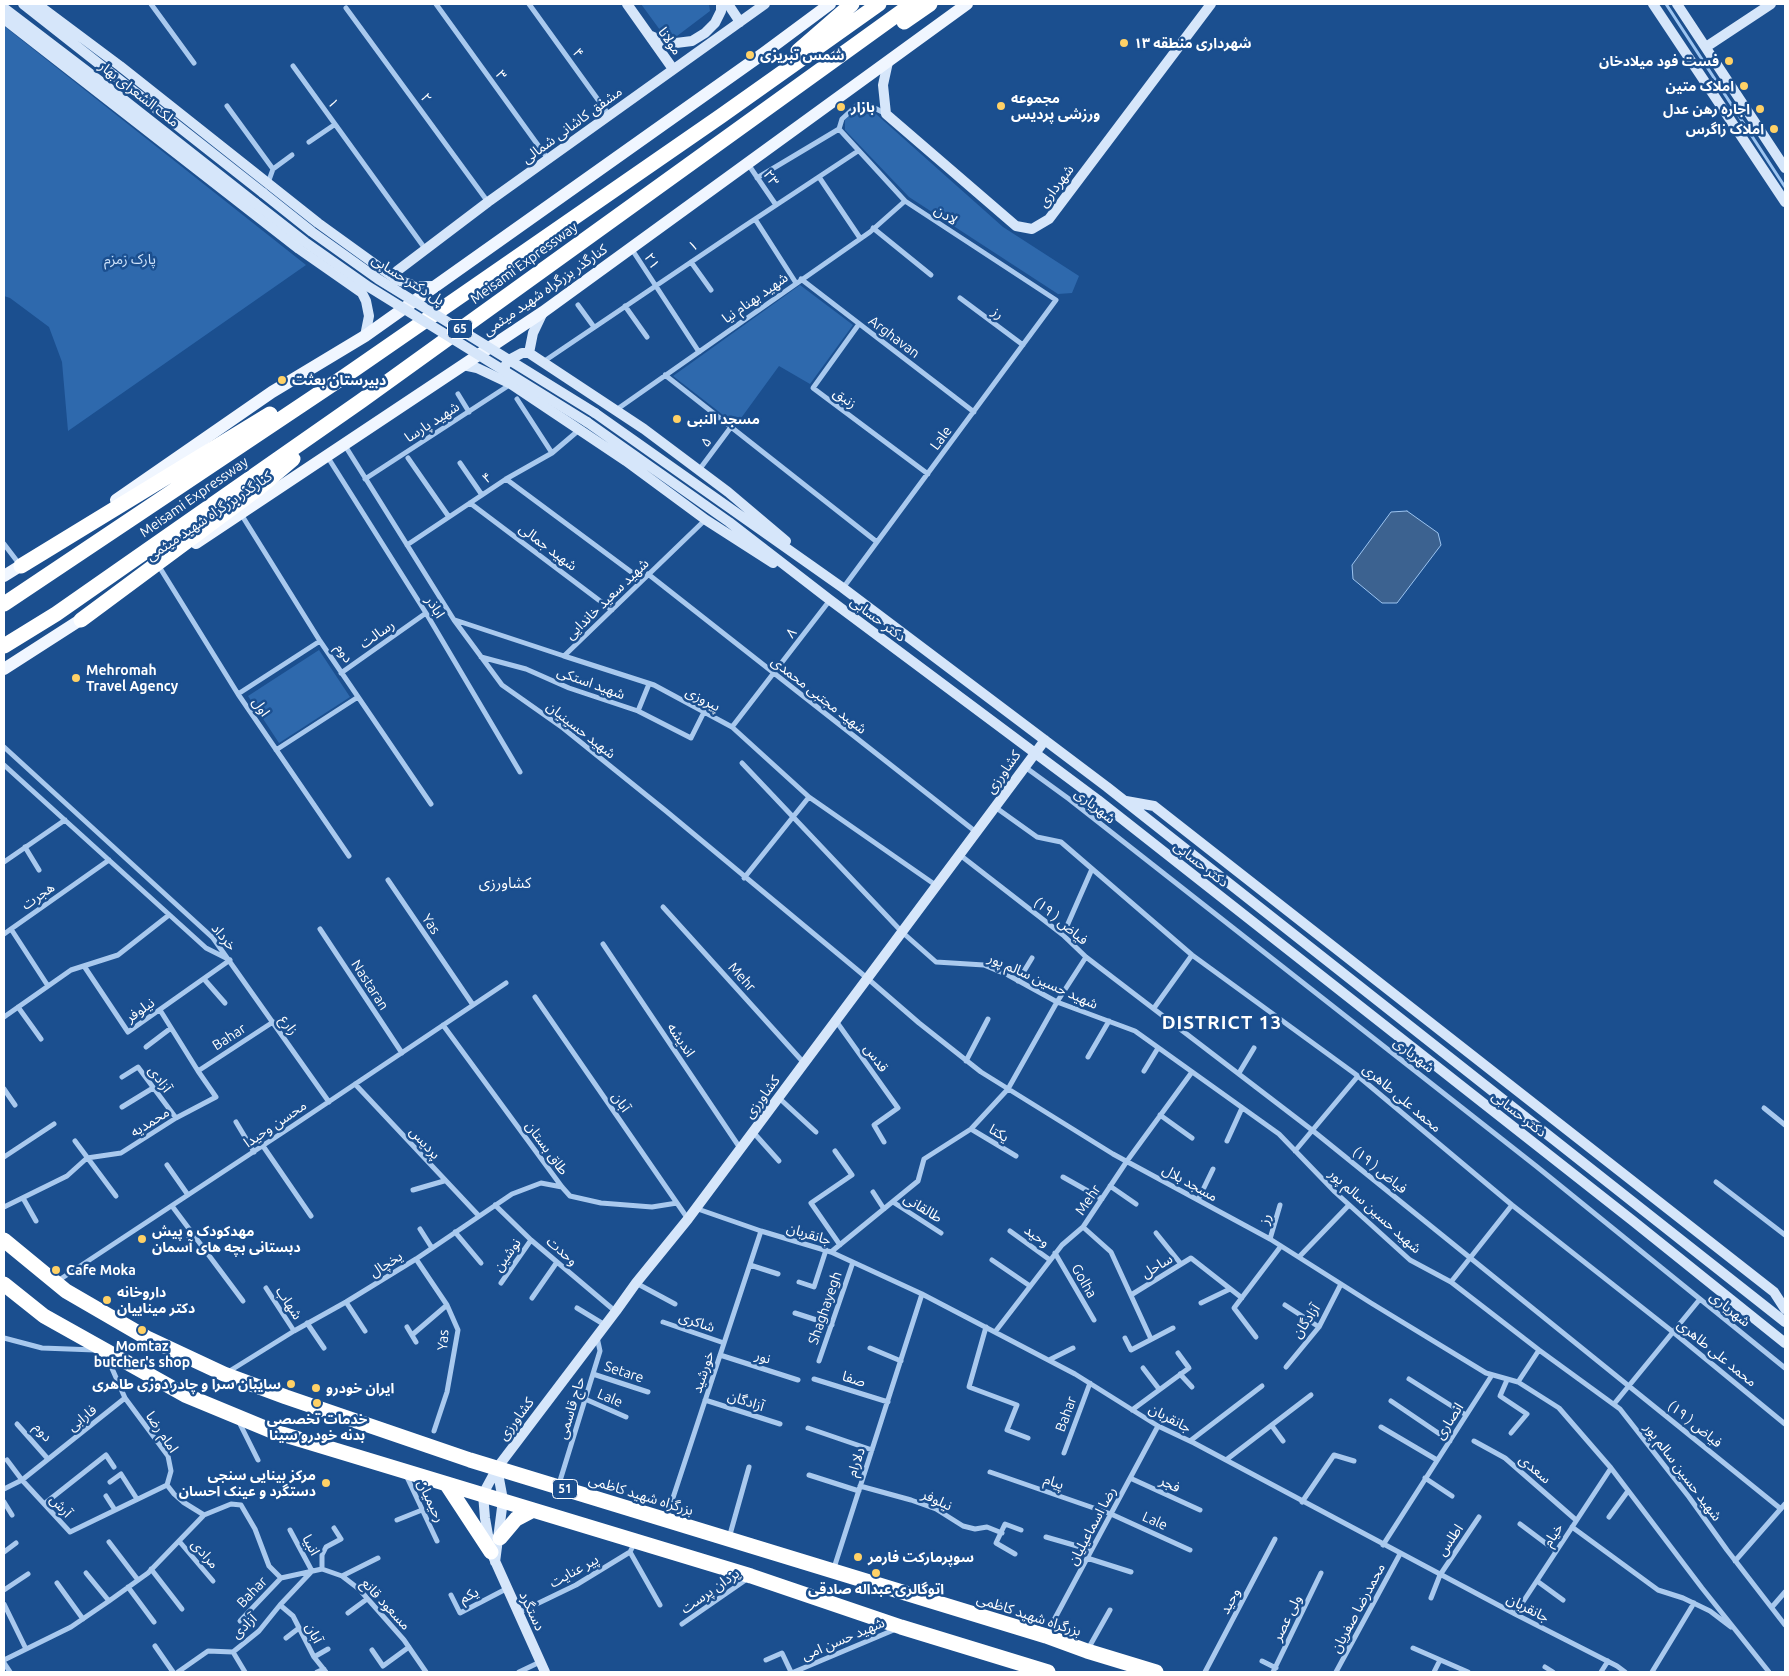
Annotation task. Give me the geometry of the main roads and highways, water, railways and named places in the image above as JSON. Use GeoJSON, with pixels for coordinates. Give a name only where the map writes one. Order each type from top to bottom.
{"type":"FeatureCollection","features":[{"type":"Feature","properties":{"kind":"highway"},"geometry":{"type":"LineString","coordinates":[[721,116],[852,4]]}},
{"type":"Feature","properties":{"kind":"highway","name":"Meisami Expressway"},"geometry":{"type":"LineString","coordinates":[[4,604],[344,376],[721,116],[879,4]]}},
{"type":"Feature","properties":{"kind":"highway","name":"Meisami Expressway"},"geometry":{"type":"LineString","coordinates":[[4,646],[56,614],[361,400],[912,4]]}},
{"type":"Feature","properties":{"kind":"highway"},"geometry":{"type":"LineString","coordinates":[[733,132],[771,112],[930,4]]}},
{"type":"Feature","properties":{"kind":"highway"},"geometry":{"type":"LineString","coordinates":[[21,566],[282,406],[344,376]]}},
{"type":"Feature","properties":{"kind":"highway"},"geometry":{"type":"LineString","coordinates":[[81,620],[259,488],[361,400]]}},
{"type":"Feature","properties":{"kind":"highway","name":"بزرگراه شهید کاظمی"},"geometry":{"type":"LineString","coordinates":[[4,1240],[66,1291],[147,1338],[224,1374],[428,1446],[1046,1636],[1087,1651],[1156,1672]]}},
{"type":"Feature","properties":{"kind":"highway","name":"51"},"geometry":{"type":"LineString","coordinates":[[4,1284],[44,1316],[185,1396],[272,1431],[447,1485],[503,1500],[633,1546],[751,1576],[901,1627],[1048,1672]]}},
{"type":"Feature","properties":{"kind":"highway"},"geometry":{"type":"LineString","coordinates":[[447,1485],[493,1557]]}},
{"type":"Feature","properties":{"kind":"highway"},"geometry":{"type":"LineString","coordinates":[[500,1538],[516,1519],[533,1510]]}},
{"type":"Feature","properties":{"kind":"main road","name":"ملک الشعرای بهار"},"geometry":{"type":"LineString","coordinates":[[23,4],[263,193]]}},
{"type":"Feature","properties":{"kind":"main road"},"geometry":{"type":"LineString","coordinates":[[36,4],[120,66],[318,223],[397,280],[416,286],[437,286]]}},
{"type":"Feature","properties":{"kind":"main road","name":"مولانا"},"geometry":{"type":"LineString","coordinates":[[627,4],[673,69]]}},
{"type":"Feature","properties":{"kind":"main road"},"geometry":{"type":"LineString","coordinates":[[649,35],[662,41],[676,43],[692,41],[705,33],[715,23],[721,11],[721,4]]}},
{"type":"Feature","properties":{"kind":"main road"},"geometry":{"type":"LineString","coordinates":[[728,4],[740,22]]}},
{"type":"Feature","properties":{"kind":"main road","name":"مشفق کاشانی شمالی"},"geometry":{"type":"LineString","coordinates":[[397,271],[488,202],[765,4]]}},
{"type":"Feature","properties":{"kind":"main road"},"geometry":{"type":"LineString","coordinates":[[4,576],[272,392],[365,336],[764,54],[830,4]]}},
{"type":"Feature","properties":{"kind":"main road","name":"کنارگذر بزرگراه شهید میثمی"},"geometry":{"type":"LineString","coordinates":[[4,669],[160,568],[542,312],[967,4]]}},
{"type":"Feature","properties":{"kind":"main road","name":"شهرداری"},"geometry":{"type":"LineString","coordinates":[[888,62],[883,85],[886,114],[1016,226],[1032,229],[1049,219],[1211,4]]}},
{"type":"Feature","properties":{"kind":"main road"},"geometry":{"type":"LineString","coordinates":[[1653,4],[1785,202]]}},
{"type":"Feature","properties":{"kind":"main road"},"geometry":{"type":"LineString","coordinates":[[1677,4],[1785,168]]}},
{"type":"Feature","properties":{"kind":"main road"},"geometry":{"type":"LineString","coordinates":[[1706,48],[1771,4]]}},
{"type":"Feature","properties":{"kind":"main road","name":"ملک الشعرای بهار"},"geometry":{"type":"LineString","coordinates":[[4,8],[255,203]]}},
{"type":"Feature","properties":{"kind":"main road"},"geometry":{"type":"LineString","coordinates":[[4,20],[299,249],[362,293],[369,316],[365,336]]}},
{"type":"Feature","properties":{"kind":"main road","name":"پل دکتر حسابی"},"geometry":{"type":"LineString","coordinates":[[263,193],[312,232],[378,279],[595,413]]}},
{"type":"Feature","properties":{"kind":"main road","name":"پل دکتر حسابی"},"geometry":{"type":"LineString","coordinates":[[255,203],[305,242],[369,287],[587,422]]}},
{"type":"Feature","properties":{"kind":"main road"},"geometry":{"type":"LineString","coordinates":[[362,293],[375,289],[384,279],[386,272]]}},
{"type":"Feature","properties":{"kind":"main road"},"geometry":{"type":"LineString","coordinates":[[529,353],[533,333],[542,312]]}},
{"type":"Feature","properties":{"kind":"main road"},"geometry":{"type":"LineString","coordinates":[[507,383],[505,366],[509,360],[522,353],[529,353],[644,429],[728,492],[843,588]]}},
{"type":"Feature","properties":{"kind":"main road"},"geometry":{"type":"LineString","coordinates":[[463,365],[477,368],[507,383],[579,429],[653,480],[706,520],[830,600]]}},
{"type":"Feature","properties":{"kind":"main road","name":"دکتر حسابی"},"geometry":{"type":"LineString","coordinates":[[595,413],[843,588],[1124,801],[1785,1322]]}},
{"type":"Feature","properties":{"kind":"main road","name":"دکتر حسابی"},"geometry":{"type":"LineString","coordinates":[[587,422],[729,522],[830,600],[1098,800],[1785,1343]]}},
{"type":"Feature","properties":{"kind":"main road","name":"کشاورزی"},"geometry":{"type":"LineString","coordinates":[[483,1494],[497,1468],[616,1312],[636,1282],[688,1219],[1044,740]]}},
{"type":"Feature","properties":{"kind":"main road"},"geometry":{"type":"LineString","coordinates":[[1124,801],[1154,806],[1162,812],[1774,1292],[1785,1309]]}},
{"type":"Feature","properties":{"kind":"main road","name":"دستگرد"},"geometry":{"type":"LineString","coordinates":[[493,1557],[500,1538],[503,1500],[497,1468]]}},
{"type":"Feature","properties":{"kind":"main road","name":"دستگرد"},"geometry":{"type":"LineString","coordinates":[[483,1494],[485,1518],[493,1557],[545,1672]]}},
{"type":"Feature","properties":{"kind":"waterway"},"geometry":{"type":"LineString","coordinates":[[1666,4],[1785,187]]}},
{"type":"Feature","properties":{"kind":"place","name":"شهرداری منطقه ۱۳"},"geometry":{"type":"Point","coordinates":[1124,43]}},
{"type":"Feature","properties":{"kind":"place","name":"شمس تبریزی"},"geometry":{"type":"Point","coordinates":[750,55]}},
{"type":"Feature","properties":{"kind":"place","name":"فست فود میلادخان"},"geometry":{"type":"Point","coordinates":[1729,61]}},
{"type":"Feature","properties":{"kind":"place","name":"املاک متین"},"geometry":{"type":"Point","coordinates":[1744,86]}},
{"type":"Feature","properties":{"kind":"place","name":"مجموعه ورزشی پردیس"},"geometry":{"type":"Point","coordinates":[1001,106]}},
{"type":"Feature","properties":{"kind":"place","name":"بازار"},"geometry":{"type":"Point","coordinates":[841,107]}},
{"type":"Feature","properties":{"kind":"place","name":"اجاره رهن عدل"},"geometry":{"type":"Point","coordinates":[1760,109]}},
{"type":"Feature","properties":{"kind":"place","name":"املاک زاگرس"},"geometry":{"type":"Point","coordinates":[1774,129]}},
{"type":"Feature","properties":{"kind":"place","name":"دبیرستان بعثت"},"geometry":{"type":"Point","coordinates":[282,380]}},
{"type":"Feature","properties":{"kind":"place","name":"مسجد النبی"},"geometry":{"type":"Point","coordinates":[677,419]}},
{"type":"Feature","properties":{"kind":"place","name":"Mehromah Travel Agency"},"geometry":{"type":"Point","coordinates":[76,678]}},
{"type":"Feature","properties":{"kind":"place","name":"مهدکودک و پیش دبستانی بچه های آسمان"},"geometry":{"type":"Point","coordinates":[142,1239]}},
{"type":"Feature","properties":{"kind":"place","name":"Cafe Moka"},"geometry":{"type":"Point","coordinates":[56,1270]}},
{"type":"Feature","properties":{"kind":"place","name":"داروخانه دکتر میناییان"},"geometry":{"type":"Point","coordinates":[107,1300]}},
{"type":"Feature","properties":{"kind":"place","name":"Momtaz butcher's shop"},"geometry":{"type":"Point","coordinates":[142,1330]}},
{"type":"Feature","properties":{"kind":"place","name":"سایبان سرا و چادر دوزی طاهری"},"geometry":{"type":"Point","coordinates":[291,1384]}},
{"type":"Feature","properties":{"kind":"place","name":"ايران خودرو"},"geometry":{"type":"Point","coordinates":[316,1388]}},
{"type":"Feature","properties":{"kind":"place","name":"خدمات تخصصی بدنه خودرو سینا"},"geometry":{"type":"Point","coordinates":[317,1403]}},
{"type":"Feature","properties":{"kind":"place","name":"مرکز بینایی سنجی دستگرد و عینک احسان"},"geometry":{"type":"Point","coordinates":[326,1483]}},
{"type":"Feature","properties":{"kind":"place","name":"سوپرمارکت فارمر"},"geometry":{"type":"Point","coordinates":[858,1557]}},
{"type":"Feature","properties":{"kind":"place","name":"اتوگالری عبداله صادقی"},"geometry":{"type":"Point","coordinates":[876,1573]}},
{"type":"Feature","properties":{"kind":"district","name":"کشاورزی"},"geometry":{"type":"Point","coordinates":[505,883]}},
{"type":"Feature","properties":{"kind":"district","name":"DISTRICT 13"},"geometry":{"type":"Point","coordinates":[1222,1023]}},
{"type":"Feature","properties":{"kind":"park label","name":"پارک زمزم"},"geometry":{"type":"Point","coordinates":[130,259]}}]}
